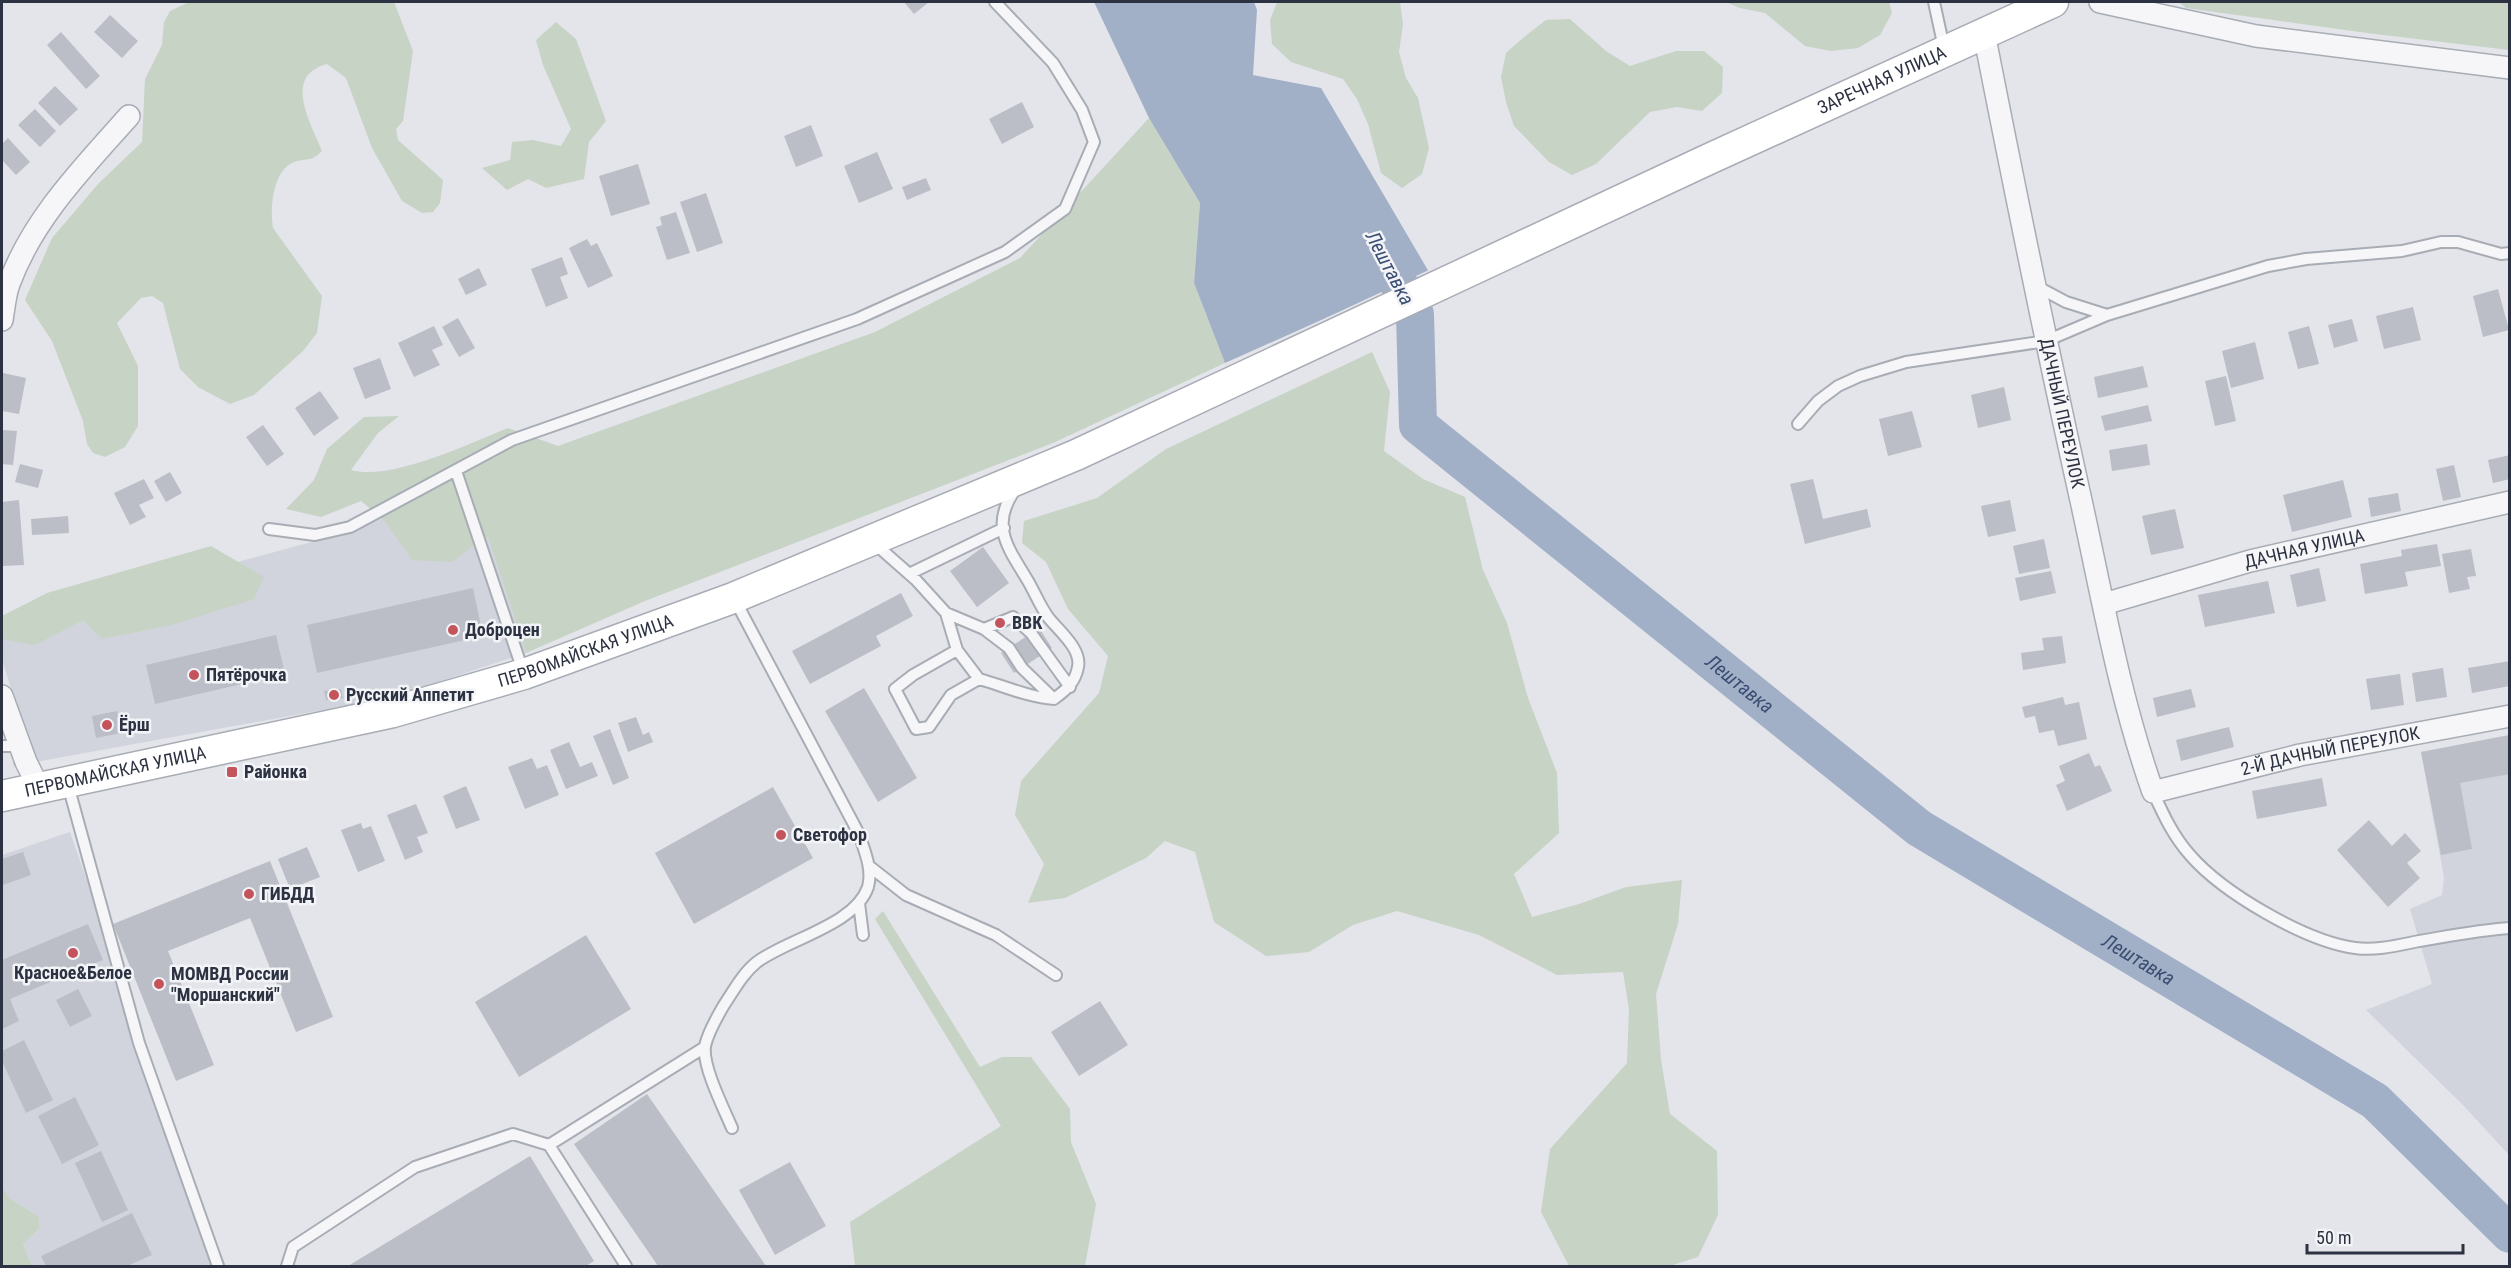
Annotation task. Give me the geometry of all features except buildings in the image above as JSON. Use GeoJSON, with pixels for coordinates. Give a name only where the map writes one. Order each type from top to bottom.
{"type":"FeatureCollection","features":[{"type":"Feature","properties":{"kind":"main road","name":"ЗАРЕЧНАЯ УЛИЦА"},"geometry":{"type":"LineString","coordinates":[[1076,455],[1984,33],[2018,13],[2053,2]]}},
{"type":"Feature","properties":{"kind":"main road","name":"ПЕРВОМАЙСКАЯ УЛИЦА"},"geometry":{"type":"LineString","coordinates":[[2,796],[393,712],[524,674],[733,598],[1076,455]]}},
{"type":"Feature","properties":{"kind":"street"},"geometry":{"type":"LineString","coordinates":[[2100,2],[2142,7],[2276,40],[2510,68]]}},
{"type":"Feature","properties":{"kind":"street","name":"ДАЧНЫЙ ПЕРЕУЛОК"},"geometry":{"type":"LineString","coordinates":[[1984,33],[2034,285],[2104,604],[2130,715],[2153,792]]}},
{"type":"Feature","properties":{"kind":"street"},"geometry":{"type":"LineString","coordinates":[[2,320],[9,284],[35,231],[57,198],[129,116]]}},
{"type":"Feature","properties":{"kind":"street","name":"ДАЧНАЯ УЛИЦА"},"geometry":{"type":"LineString","coordinates":[[2104,604],[2250,561],[2510,502]]}},
{"type":"Feature","properties":{"kind":"street"},"geometry":{"type":"LineString","coordinates":[[2,696],[11,746],[39,788]]}},
{"type":"Feature","properties":{"kind":"street","name":"2-Й ДАЧНЫЙ ПЕРЕУЛОК"},"geometry":{"type":"LineString","coordinates":[[2153,792],[2300,755],[2510,716]]}},
{"type":"Feature","properties":{"kind":"lane"},"geometry":{"type":"LineString","coordinates":[[269,529],[315,535],[350,526],[512,440],[857,319],[1005,252],[1065,209],[1094,141],[1082,110],[1053,63],[994,2]]}},
{"type":"Feature","properties":{"kind":"lane"},"geometry":{"type":"LineString","coordinates":[[1934,2],[1945,51]]}},
{"type":"Feature","properties":{"kind":"lane"},"geometry":{"type":"LineString","coordinates":[[1798,424],[1825,396],[1838,386],[1860,376],[1906,362],[2046,341],[2107,315],[2268,266],[2306,259],[2402,251],[2441,242],[2458,242],[2501,254],[2510,253]]}},
{"type":"Feature","properties":{"kind":"lane"},"geometry":{"type":"LineString","coordinates":[[2034,285],[2066,302],[2107,315]]}},
{"type":"Feature","properties":{"kind":"lane"},"geometry":{"type":"LineString","coordinates":[[456,471],[524,674]]}},
{"type":"Feature","properties":{"kind":"lane"},"geometry":{"type":"LineString","coordinates":[[946,614],[957,650],[979,679],[1013,688],[1034,697],[1054,699],[1070,687],[1079,665],[1073,647],[1047,616],[1005,544],[1006,503],[1023,478]]}},
{"type":"Feature","properties":{"kind":"lane"},"geometry":{"type":"LineString","coordinates":[[909,574],[1004,528]]}},
{"type":"Feature","properties":{"kind":"lane"},"geometry":{"type":"LineString","coordinates":[[872,541],[909,574],[946,614],[984,629],[1009,648],[1022,668],[1054,699]]}},
{"type":"Feature","properties":{"kind":"lane"},"geometry":{"type":"LineString","coordinates":[[732,1128],[710,1075],[705,1047],[715,1021],[738,982],[755,963],[779,948],[840,919],[859,903],[868,886],[869,866],[859,834],[733,598]]}},
{"type":"Feature","properties":{"kind":"lane"},"geometry":{"type":"LineString","coordinates":[[984,629],[1013,617],[1031,633],[1070,687]]}},
{"type":"Feature","properties":{"kind":"lane"},"geometry":{"type":"LineString","coordinates":[[957,650],[913,675],[895,689],[916,729],[929,727],[951,694],[979,679]]}},
{"type":"Feature","properties":{"kind":"lane"},"geometry":{"type":"LineString","coordinates":[[68,782],[139,1043],[218,1266]]}},
{"type":"Feature","properties":{"kind":"lane"},"geometry":{"type":"LineString","coordinates":[[2153,792],[2177,838],[2203,868],[2246,900],[2296,928],[2329,941],[2356,948],[2387,947],[2483,930],[2510,928]]}},
{"type":"Feature","properties":{"kind":"lane"},"geometry":{"type":"LineString","coordinates":[[869,866],[906,895],[996,935],[1056,975]]}},
{"type":"Feature","properties":{"kind":"lane"},"geometry":{"type":"LineString","coordinates":[[859,903],[863,935]]}},
{"type":"Feature","properties":{"kind":"lane"},"geometry":{"type":"LineString","coordinates":[[549,1145],[705,1047]]}},
{"type":"Feature","properties":{"kind":"lane"},"geometry":{"type":"LineString","coordinates":[[287,1266],[292,1247],[416,1167],[513,1134],[549,1145],[626,1266]]}},
{"type":"Feature","properties":{"kind":"shaded area"},"geometry":{"type":"Polygon","coordinates":[[[469,478],[526,653],[389,698],[13,766],[13,695],[2,660],[2,625],[349,532],[469,478]]]}},
{"type":"Feature","properties":{"kind":"shaded area"},"geometry":{"type":"Polygon","coordinates":[[[2509,735],[2509,1155],[2463,1105],[2366,1010],[2432,984],[2410,909],[2442,895],[2444,877],[2421,752],[2509,735]]]}},
{"type":"Feature","properties":{"kind":"shaded area"},"geometry":{"type":"Polygon","coordinates":[[[70,832],[165,1105],[225,1264],[221,1266],[32,1266],[23,1244],[39,1229],[39,1217],[10,1198],[2,1187],[2,855],[70,832]]]}},
{"type":"Feature","properties":{"kind":"green space"},"geometry":{"type":"Polygon","coordinates":[[[189,2],[394,2],[413,51],[403,121],[396,129],[398,140],[443,180],[440,203],[433,212],[422,213],[402,201],[372,148],[346,78],[327,64],[313,70],[306,79],[303,89],[304,101],[322,151],[314,157],[297,161],[285,168],[276,183],[272,212],[273,228],[322,296],[317,333],[303,351],[254,395],[230,404],[198,387],[180,369],[163,303],[152,296],[141,298],[117,323],[138,366],[138,426],[125,447],[105,457],[93,453],[87,444],[83,421],[52,341],[25,300],[52,238],[99,183],[142,142],[145,79],[162,45],[164,22],[170,11],[189,2]]]}},
{"type":"Feature","properties":{"kind":"green space"},"geometry":{"type":"Polygon","coordinates":[[[1277,2],[1400,2],[1403,24],[1399,52],[1406,78],[1418,98],[1429,148],[1422,174],[1402,188],[1381,173],[1368,124],[1357,99],[1343,79],[1291,62],[1272,44],[1270,20],[1277,2]]]}},
{"type":"Feature","properties":{"kind":"green space"},"geometry":{"type":"Polygon","coordinates":[[[1726,2],[1889,2],[1892,13],[1880,35],[1858,48],[1831,51],[1805,46],[1765,13],[1740,8],[1726,2]]]}},
{"type":"Feature","properties":{"kind":"green space"},"geometry":{"type":"Polygon","coordinates":[[[2179,2],[2509,2],[2509,50],[2186,8],[2179,2]]]}},
{"type":"Feature","properties":{"kind":"green space"},"geometry":{"type":"Polygon","coordinates":[[[1570,19],[1606,51],[1630,66],[1676,51],[1704,51],[1723,67],[1722,93],[1702,111],[1677,107],[1650,112],[1596,164],[1572,175],[1549,162],[1514,126],[1501,77],[1506,53],[1524,37],[1546,20],[1570,19]]]}},
{"type":"Feature","properties":{"kind":"green space"},"geometry":{"type":"Polygon","coordinates":[[[556,22],[576,39],[606,121],[589,142],[584,179],[546,188],[528,179],[507,190],[482,168],[510,160],[512,142],[533,140],[561,146],[571,129],[543,65],[536,40],[556,22]]]}},
{"type":"Feature","properties":{"kind":"green space"},"geometry":{"type":"Polygon","coordinates":[[[1149,118],[1200,203],[1194,283],[1225,363],[1053,443],[645,601],[526,653],[488,537],[452,562],[412,560],[385,521],[361,501],[321,517],[286,509],[314,480],[327,449],[364,417],[399,416],[378,433],[351,470],[368,472],[408,466],[508,428],[558,446],[875,332],[1020,258],[1149,118]]]}},
{"type":"Feature","properties":{"kind":"green space"},"geometry":{"type":"Polygon","coordinates":[[[1372,352],[1390,392],[1384,451],[1423,479],[1465,497],[1483,570],[1507,623],[1528,698],[1557,773],[1559,833],[1514,874],[1532,917],[1579,904],[1626,887],[1682,880],[1678,924],[1656,994],[1661,1060],[1670,1114],[1717,1151],[1718,1215],[1698,1257],[1670,1266],[1569,1266],[1541,1212],[1550,1149],[1627,1063],[1629,1009],[1623,972],[1557,975],[1479,935],[1397,911],[1353,925],[1309,952],[1266,956],[1214,922],[1195,852],[1165,841],[1146,858],[1065,898],[1028,903],[1044,864],[1015,815],[1021,781],[1099,693],[1108,656],[1068,609],[1046,562],[1022,543],[1024,521],[1097,498],[1166,449],[1372,352]]]}},
{"type":"Feature","properties":{"kind":"green space"},"geometry":{"type":"Polygon","coordinates":[[[211,546],[264,577],[254,599],[172,625],[102,639],[83,620],[35,645],[2,639],[2,616],[47,593],[211,546]]]}},
{"type":"Feature","properties":{"kind":"green space"},"geometry":{"type":"Polygon","coordinates":[[[883,911],[980,1067],[1002,1057],[1031,1057],[1070,1109],[1071,1142],[1096,1204],[1085,1266],[855,1266],[850,1222],[1001,1126],[875,919],[883,911]]]}},
{"type":"Feature","properties":{"kind":"green space"},"geometry":{"type":"Polygon","coordinates":[[[2,1187],[10,1198],[39,1217],[39,1229],[23,1244],[32,1266],[2,1266],[2,1187]]]}},
{"type":"Feature","properties":{"kind":"water"},"geometry":{"type":"Polygon","coordinates":[[[1094,2],[1254,2],[1257,10],[1253,75],[1321,88],[1429,272],[1225,363],[1194,283],[1200,203],[1149,118],[1094,2]]]}},
{"type":"Feature","properties":{"kind":"pier"},"geometry":{"type":"Polygon","coordinates":[[[1431,269],[1431,275],[1223,366],[1431,269]]]}},
{"type":"Feature","properties":{"kind":"waterway","name":"Лештавка"},"geometry":{"type":"LineString","coordinates":[[1375,240],[1415,314],[1418,425],[1919,828],[2375,1101],[2510,1234]]}},
{"type":"Feature","properties":{"kind":"place","name":"ВВК"},"geometry":{"type":"Point","coordinates":[1000,623]}},
{"type":"Feature","properties":{"kind":"place","name":"Доброцен"},"geometry":{"type":"Point","coordinates":[453,630]}},
{"type":"Feature","properties":{"kind":"place","name":"Пятёрочка"},"geometry":{"type":"Point","coordinates":[194,675]}},
{"type":"Feature","properties":{"kind":"place","name":"Русский Аппетит"},"geometry":{"type":"Point","coordinates":[334,695]}},
{"type":"Feature","properties":{"kind":"place","name":"Ёрш"},"geometry":{"type":"Point","coordinates":[107,725]}},
{"type":"Feature","properties":{"kind":"place","name":"Районка"},"geometry":{"type":"Point","coordinates":[232,772]}},
{"type":"Feature","properties":{"kind":"place","name":"Светофор"},"geometry":{"type":"Point","coordinates":[781,835]}},
{"type":"Feature","properties":{"kind":"place","name":"ГИБДД"},"geometry":{"type":"Point","coordinates":[249,894]}},
{"type":"Feature","properties":{"kind":"place","name":"Красное&Белое"},"geometry":{"type":"Point","coordinates":[73,953]}},
{"type":"Feature","properties":{"kind":"place","name":"МОМВД России \"Моршанский\""},"geometry":{"type":"Point","coordinates":[159,984]}}]}
